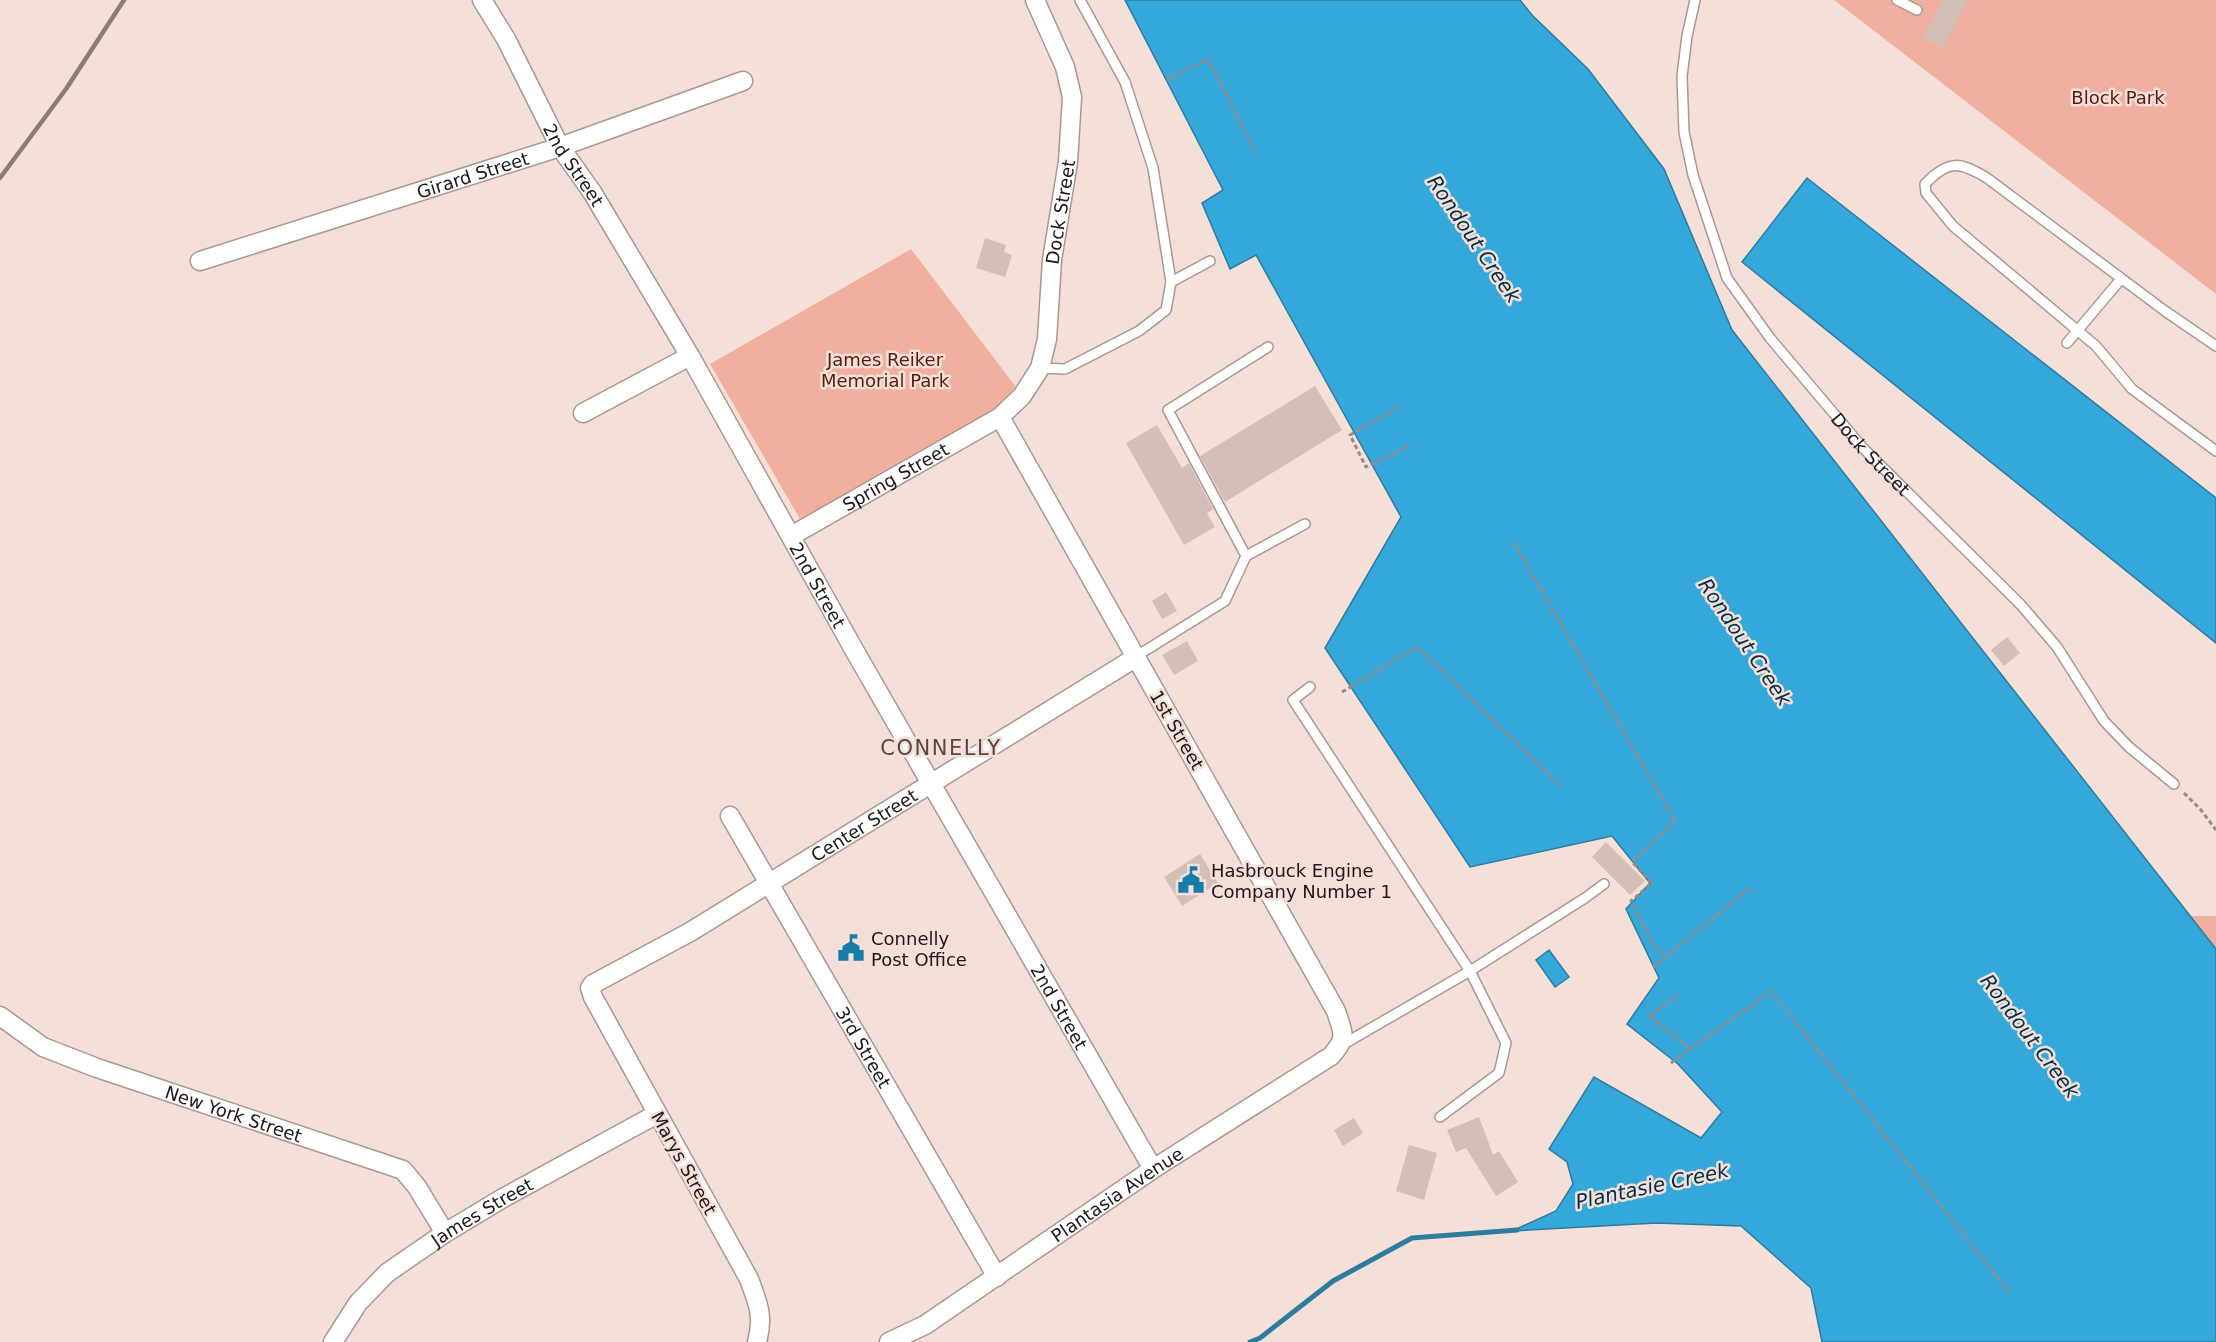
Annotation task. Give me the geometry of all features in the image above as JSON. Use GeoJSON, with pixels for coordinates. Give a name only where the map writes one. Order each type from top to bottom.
{"type":"FeatureCollection","features":[{"type":"Feature","properties":{"kind":"street","name":"2nd Street"},"geometry":{"type":"LineString","coordinates":[[482,0],[506,39],[560,147],[592,192],[690,356],[857,656],[1153,1169]]}},
{"type":"Feature","properties":{"kind":"street","name":"Dock Street"},"geometry":{"type":"LineString","coordinates":[[1000,417],[1022,396],[1040,368],[1047,339],[1052,260],[1068,162],[1072,97],[1065,67],[1035,0]]}},
{"type":"Feature","properties":{"kind":"street","name":"Girard Street"},"geometry":{"type":"LineString","coordinates":[[200,261],[560,147],[743,81]]}},
{"type":"Feature","properties":{"kind":"street"},"geometry":{"type":"LineString","coordinates":[[583,413],[690,356]]}},
{"type":"Feature","properties":{"kind":"street","name":"Spring Street"},"geometry":{"type":"LineString","coordinates":[[791,536],[1000,417]]}},
{"type":"Feature","properties":{"kind":"street","name":"1st Street"},"geometry":{"type":"LineString","coordinates":[[1000,417],[1336,1011],[1343,1035],[1342,1045]]}},
{"type":"Feature","properties":{"kind":"street","name":"Center Street"},"geometry":{"type":"LineString","coordinates":[[590,988],[592,984],[690,932],[1135,658]]}},
{"type":"Feature","properties":{"kind":"street","name":"3rd Street"},"geometry":{"type":"LineString","coordinates":[[730,816],[997,1277]]}},
{"type":"Feature","properties":{"kind":"street","name":"Marys Street"},"geometry":{"type":"LineString","coordinates":[[590,988],[749,1279],[760,1309],[761,1327],[757,1342]]}},
{"type":"Feature","properties":{"kind":"street","name":"New York Street"},"geometry":{"type":"LineString","coordinates":[[0,1016],[43,1047],[97,1068],[403,1170],[417,1187],[444,1233]]}},
{"type":"Feature","properties":{"kind":"street","name":"Plantasia Avenue"},"geometry":{"type":"LineString","coordinates":[[889,1342],[925,1325],[1153,1169],[1331,1056],[1342,1045]]}},
{"type":"Feature","properties":{"kind":"street","name":"James Street"},"geometry":{"type":"LineString","coordinates":[[333,1342],[358,1303],[387,1273],[444,1233],[657,1114]]}},
{"type":"Feature","properties":{"kind":"lane"},"geometry":{"type":"LineString","coordinates":[[1040,368],[1065,369],[1139,331],[1166,310],[1171,282],[1153,168],[1125,82],[1080,0]]}},
{"type":"Feature","properties":{"kind":"lane","name":"Dock Street"},"geometry":{"type":"LineString","coordinates":[[1695,0],[1687,36],[1682,76],[1684,132],[1693,175],[1727,278],[1770,338],[1863,448],[2021,605],[2057,647],[2104,722],[2129,747],[2174,784]]}},
{"type":"Feature","properties":{"kind":"lane"},"geometry":{"type":"LineString","coordinates":[[1897,0],[1917,10]]}},
{"type":"Feature","properties":{"kind":"lane"},"geometry":{"type":"LineString","coordinates":[[2216,346],[2121,279],[1987,178],[1964,165],[1948,167],[1924,184],[1926,194],[1953,226],[2096,346],[2132,389],[2216,451]]}},
{"type":"Feature","properties":{"kind":"lane"},"geometry":{"type":"LineString","coordinates":[[1171,282],[1210,261]]}},
{"type":"Feature","properties":{"kind":"lane"},"geometry":{"type":"LineString","coordinates":[[2067,343],[2121,279]]}},
{"type":"Feature","properties":{"kind":"lane"},"geometry":{"type":"LineString","coordinates":[[1246,556],[1168,410],[1268,346]]}},
{"type":"Feature","properties":{"kind":"lane"},"geometry":{"type":"LineString","coordinates":[[1135,658],[1225,601],[1246,556],[1305,524]]}},
{"type":"Feature","properties":{"kind":"lane"},"geometry":{"type":"LineString","coordinates":[[1310,687],[1293,700],[1470,971],[1506,1043],[1499,1073],[1440,1117]]}},
{"type":"Feature","properties":{"kind":"lane"},"geometry":{"type":"LineString","coordinates":[[1342,1045],[1470,971],[1586,898],[1604,884]]}},
{"type":"Feature","properties":{"kind":"path"},"geometry":{"type":"LineString","coordinates":[[1167,80],[1208,59],[1256,154]]}},
{"type":"Feature","properties":{"kind":"path"},"geometry":{"type":"LineString","coordinates":[[1399,407],[1350,435],[1366,467],[1411,445]]}},
{"type":"Feature","properties":{"kind":"path"},"geometry":{"type":"LineString","coordinates":[[1514,543],[1675,821],[1632,862],[1652,883],[1631,902],[1653,944],[1664,958]]}},
{"type":"Feature","properties":{"kind":"path"},"geometry":{"type":"LineString","coordinates":[[1342,692],[1417,646],[1562,786]]}},
{"type":"Feature","properties":{"kind":"path"},"geometry":{"type":"LineString","coordinates":[[2174,784],[2202,810],[2216,830]]}},
{"type":"Feature","properties":{"kind":"path"},"geometry":{"type":"LineString","coordinates":[[1653,967],[1750,888]]}},
{"type":"Feature","properties":{"kind":"path"},"geometry":{"type":"LineString","coordinates":[[1671,1063],[1771,991],[2010,1293]]}},
{"type":"Feature","properties":{"kind":"path"},"geometry":{"type":"LineString","coordinates":[[1677,996],[1649,1016],[1691,1049]]}},
{"type":"Feature","properties":{"kind":"green space","name":"Block Park"},"geometry":{"type":"Polygon","coordinates":[[[1834,0],[2216,0],[2216,294],[2203,284],[1834,0]]]}},
{"type":"Feature","properties":{"kind":"green space","name":"James Reiker Memorial Park"},"geometry":{"type":"Polygon","coordinates":[[[911,249],[1016,387],[992,415],[800,519],[710,364],[911,249]]]}},
{"type":"Feature","properties":{"kind":"green space"},"geometry":{"type":"Polygon","coordinates":[[[2190,916],[2216,916],[2216,949],[2190,916]]]}},
{"type":"Feature","properties":{"kind":"water","name":"Rondout Creek"},"geometry":{"type":"Polygon","coordinates":[[[1125,0],[1520,0],[1532,15],[1588,69],[1664,169],[1732,330],[2216,949],[2216,1342],[1822,1342],[1811,1288],[1741,1226],[1656,1223],[1512,1231],[1556,1211],[1573,1184],[1567,1162],[1549,1149],[1594,1077],[1701,1138],[1722,1112],[1678,1064],[1627,1024],[1659,978],[1626,909],[1650,883],[1612,836],[1470,867],[1325,648],[1401,517],[1256,255],[1230,269],[1202,203],[1223,190],[1125,0]]]}},
{"type":"Feature","properties":{"kind":"water"},"geometry":{"type":"Polygon","coordinates":[[[1807,178],[2216,498],[2216,643],[1742,262],[1807,178]]]}},
{"type":"Feature","properties":{"kind":"water"},"geometry":{"type":"Polygon","coordinates":[[[1549,950],[1569,977],[1555,987],[1536,960],[1549,950]]]}},
{"type":"Feature","properties":{"kind":"building"},"geometry":{"type":"Polygon","coordinates":[[[1943,0],[1968,0],[1943,48],[1923,38],[1943,0]]]}},
{"type":"Feature","properties":{"kind":"building"},"geometry":{"type":"Polygon","coordinates":[[[985,238],[1006,245],[1004,252],[1012,255],[1005,277],[976,268],[985,238]]]}},
{"type":"Feature","properties":{"kind":"building"},"geometry":{"type":"Polygon","coordinates":[[[1315,386],[1342,430],[1225,502],[1200,456],[1315,386]]]}},
{"type":"Feature","properties":{"kind":"building"},"geometry":{"type":"Polygon","coordinates":[[[1157,425],[1182,468],[1189,463],[1213,509],[1207,513],[1215,527],[1184,545],[1126,443],[1157,425]]]}},
{"type":"Feature","properties":{"kind":"building"},"geometry":{"type":"Polygon","coordinates":[[[1166,592],[1177,611],[1162,619],[1152,601],[1166,592]]]}},
{"type":"Feature","properties":{"kind":"building"},"geometry":{"type":"Polygon","coordinates":[[[2007,637],[2020,653],[2004,666],[1991,650],[2007,637]]]}},
{"type":"Feature","properties":{"kind":"building"},"geometry":{"type":"Polygon","coordinates":[[[1187,641],[1198,661],[1174,675],[1162,655],[1187,641]]]}},
{"type":"Feature","properties":{"kind":"building"},"geometry":{"type":"Polygon","coordinates":[[[1606,842],[1645,881],[1630,895],[1592,857],[1606,842]]]}},
{"type":"Feature","properties":{"kind":"building","name":"Hasbrouck Engine Company Number 1"},"geometry":{"type":"Polygon","coordinates":[[[1200,854],[1218,883],[1182,906],[1164,877],[1200,854]]]}},
{"type":"Feature","properties":{"kind":"building"},"geometry":{"type":"Polygon","coordinates":[[[1479,1117],[1493,1155],[1499,1151],[1518,1182],[1496,1196],[1466,1148],[1456,1152],[1447,1130],[1479,1117]]]}},
{"type":"Feature","properties":{"kind":"building"},"geometry":{"type":"Polygon","coordinates":[[[1354,1118],[1363,1133],[1343,1146],[1334,1130],[1354,1118]]]}},
{"type":"Feature","properties":{"kind":"building"},"geometry":{"type":"Polygon","coordinates":[[[1409,1145],[1437,1153],[1424,1200],[1396,1191],[1409,1145]]]}},
{"type":"Feature","properties":{"kind":"waterway","name":"Plantasie Creek"},"geometry":{"type":"LineString","coordinates":[[1250,1342],[1260,1338],[1333,1281],[1412,1238],[1517,1230]]}},
{"type":"Feature","properties":{"kind":"railway"},"geometry":{"type":"LineString","coordinates":[[0,178],[66,89],[124,0]]}},
{"type":"Feature","properties":{"kind":"place","name":"Hasbrouck Engine Company Number 1"},"geometry":{"type":"Point","coordinates":[1191,880]}},
{"type":"Feature","properties":{"kind":"place","name":"Connelly Post Office"},"geometry":{"type":"Point","coordinates":[851,948]}},
{"type":"Feature","properties":{"kind":"district","name":"CONNELLY"},"geometry":{"type":"Point","coordinates":[941,748]}}]}
